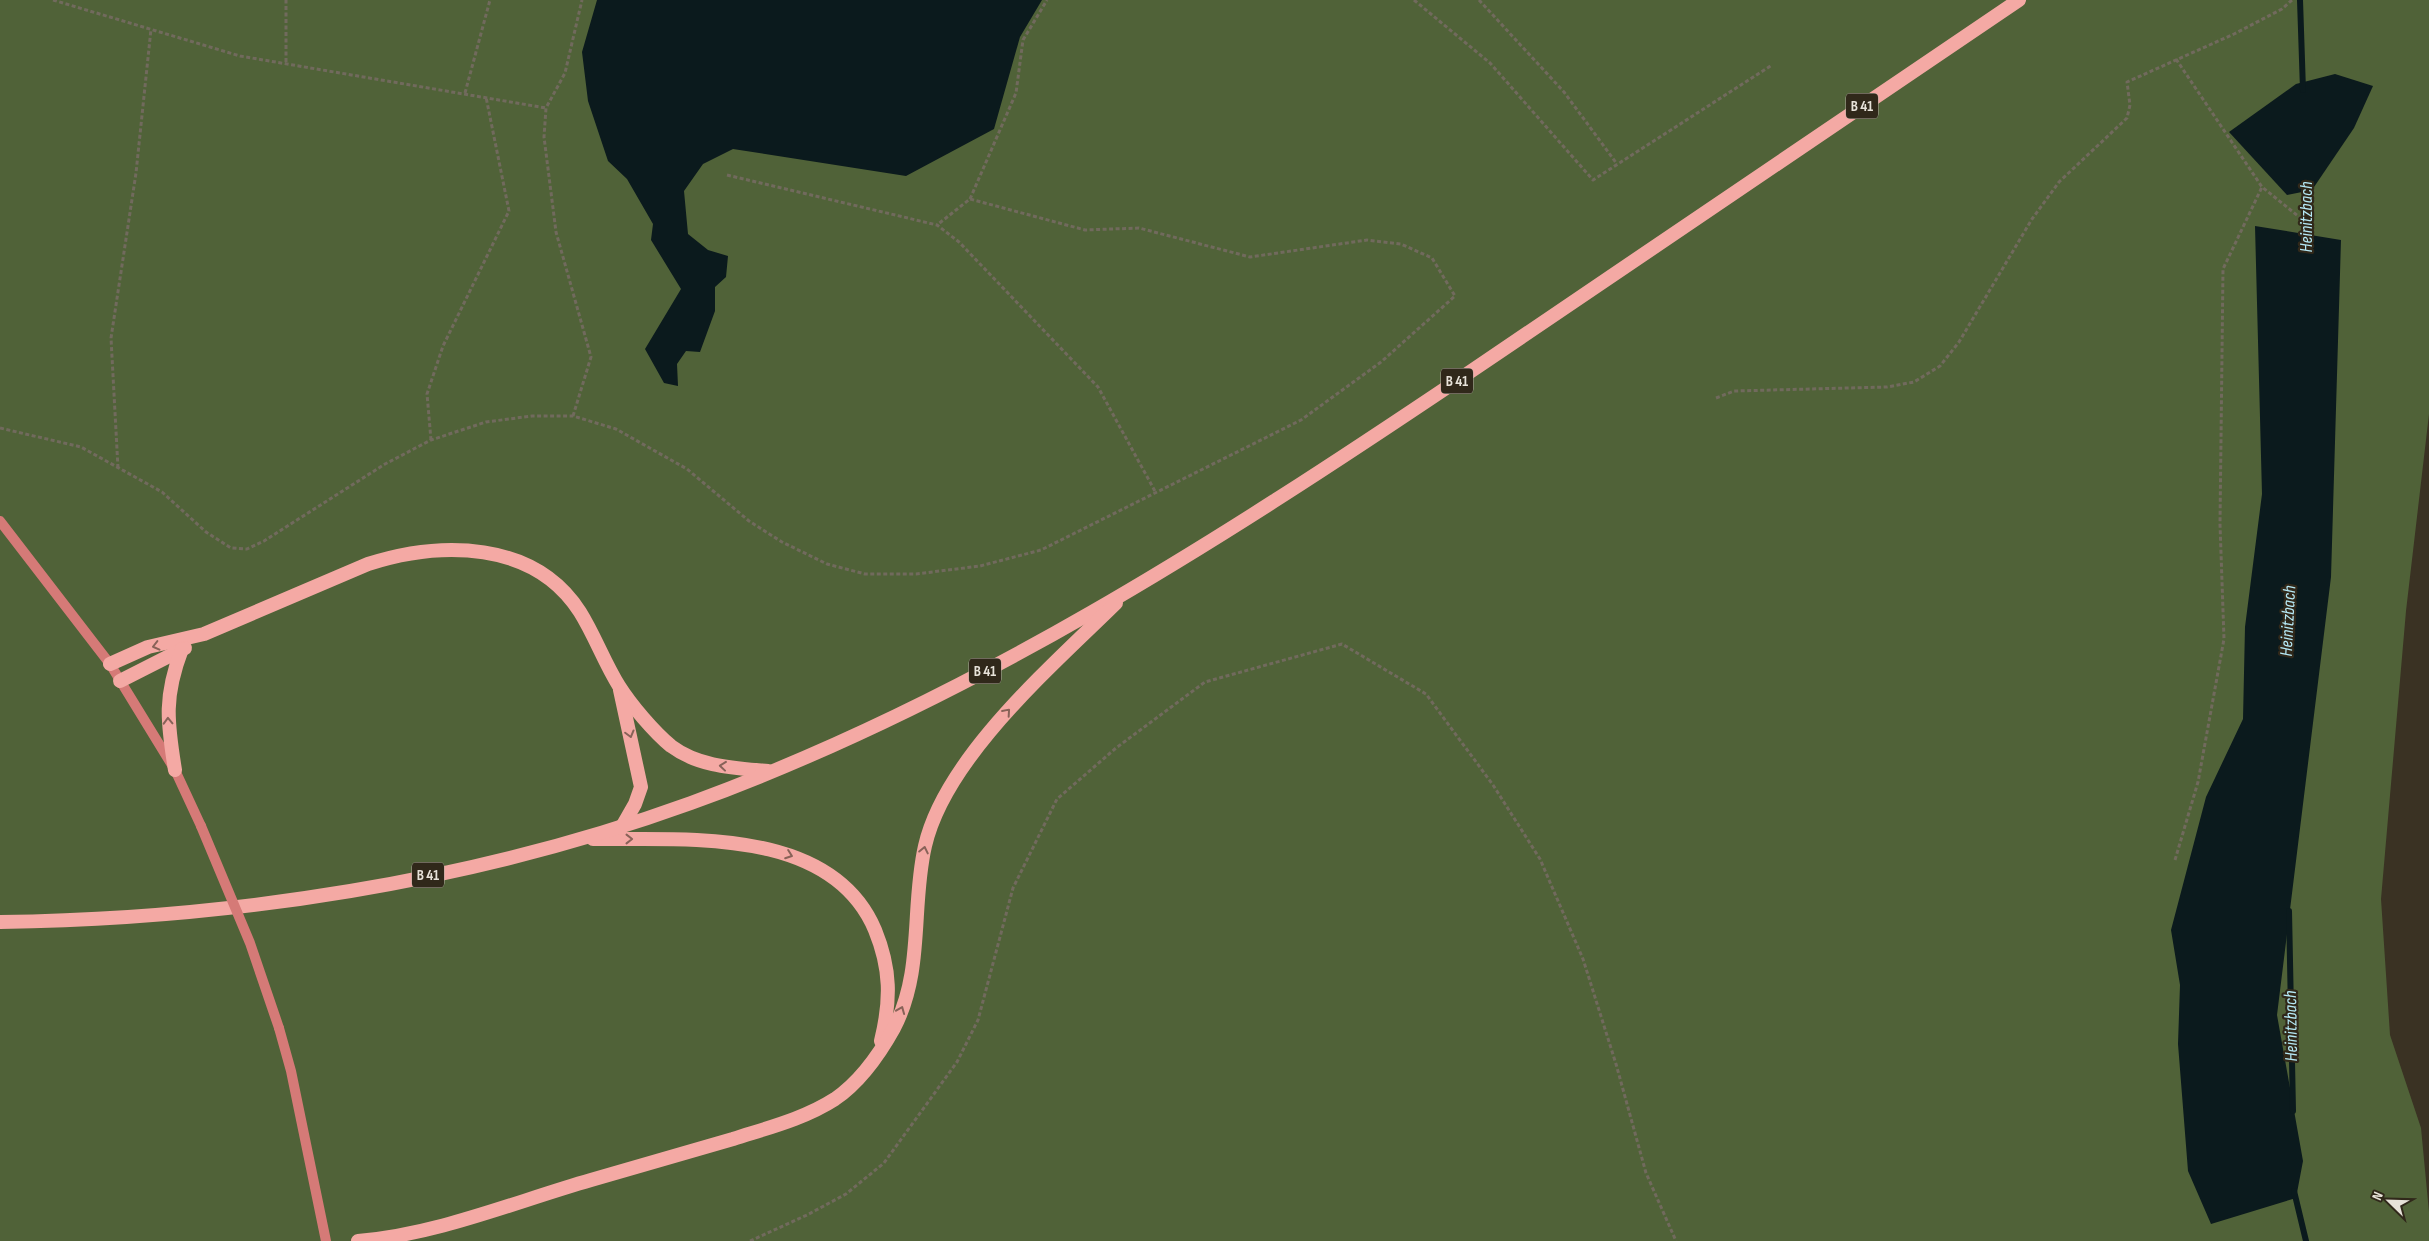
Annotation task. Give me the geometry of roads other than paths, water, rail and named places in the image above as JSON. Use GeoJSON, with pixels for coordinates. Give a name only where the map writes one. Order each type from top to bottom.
{"type":"FeatureCollection","features":[{"type":"Feature","properties":{"kind":"highway","name":"B 41"},"geometry":{"type":"LineString","coordinates":[[0,922],[166,914],[274,902],[400,881],[580,839],[688,804],[772,772],[906,713],[1020,652],[1128,590],[1362,445],[2019,0]]}},
{"type":"Feature","properties":{"kind":"highway"},"geometry":{"type":"LineString","coordinates":[[110,664],[148,647],[204,634],[368,564],[408,553],[460,548],[495,554],[511,559],[544,576],[558,587],[579,610],[619,686],[654,729],[671,746],[689,757],[713,765],[772,772]]}},
{"type":"Feature","properties":{"kind":"highway"},"geometry":{"type":"LineString","coordinates":[[358,1241],[390,1240],[477,1216],[548,1192],[780,1124],[835,1099],[856,1082],[878,1053],[894,1027],[905,1001],[914,967],[921,865],[925,843],[939,806],[963,768],[1015,702],[1128,590]]}},
{"type":"Feature","properties":{"kind":"highway"},"geometry":{"type":"LineString","coordinates":[[120,681],[182,649],[204,634]]}},
{"type":"Feature","properties":{"kind":"highway"},"geometry":{"type":"LineString","coordinates":[[174,770],[168,727],[168,706],[172,674],[182,649]]}},
{"type":"Feature","properties":{"kind":"highway"},"geometry":{"type":"LineString","coordinates":[[619,686],[641,787],[635,804],[623,825]]}},
{"type":"Feature","properties":{"kind":"highway"},"geometry":{"type":"LineString","coordinates":[[580,839],[731,842],[770,849],[794,856],[840,883],[853,895],[872,924],[886,960],[889,984],[888,1006],[878,1053]]}},
{"type":"Feature","properties":{"kind":"main road"},"geometry":{"type":"LineString","coordinates":[[0,521],[110,664],[174,770],[201,826],[250,943],[279,1028],[296,1091],[326,1241]]}},
{"type":"Feature","properties":{"kind":"water"},"geometry":{"type":"Polygon","coordinates":[[[597,0],[1042,0],[1020,37],[994,129],[906,176],[733,149],[703,164],[684,191],[688,234],[708,250],[728,256],[726,277],[715,287],[715,311],[700,352],[686,351],[677,364],[678,386],[664,383],[645,349],[681,289],[651,240],[653,224],[627,179],[608,161],[588,101],[582,52],[597,0]]]}},
{"type":"Feature","properties":{"kind":"water"},"geometry":{"type":"Polygon","coordinates":[[[2335,74],[2373,86],[2354,128],[2312,190],[2287,195],[2229,132],[2296,84],[2335,74]]]}},
{"type":"Feature","properties":{"kind":"water"},"geometry":{"type":"Polygon","coordinates":[[[2255,226],[2341,240],[2331,577],[2277,1015],[2303,1161],[2296,1198],[2211,1224],[2188,1171],[2178,1044],[2180,985],[2171,930],[2206,797],[2243,719],[2245,627],[2262,494],[2255,226]]]}},
{"type":"Feature","properties":{"kind":"waterway","name":"Heinitzbach"},"geometry":{"type":"LineString","coordinates":[[2300,0],[2303,90]]}},
{"type":"Feature","properties":{"kind":"waterway","name":"Heinitzbach"},"geometry":{"type":"LineString","coordinates":[[2307,185],[2307,242]]}},
{"type":"Feature","properties":{"kind":"waterway","name":"Heinitzbach"},"geometry":{"type":"LineString","coordinates":[[2289,911],[2293,1111]]}},
{"type":"Feature","properties":{"kind":"waterway","name":"Heinitzbach"},"geometry":{"type":"LineString","coordinates":[[2294,1191],[2306,1241]]}}]}
